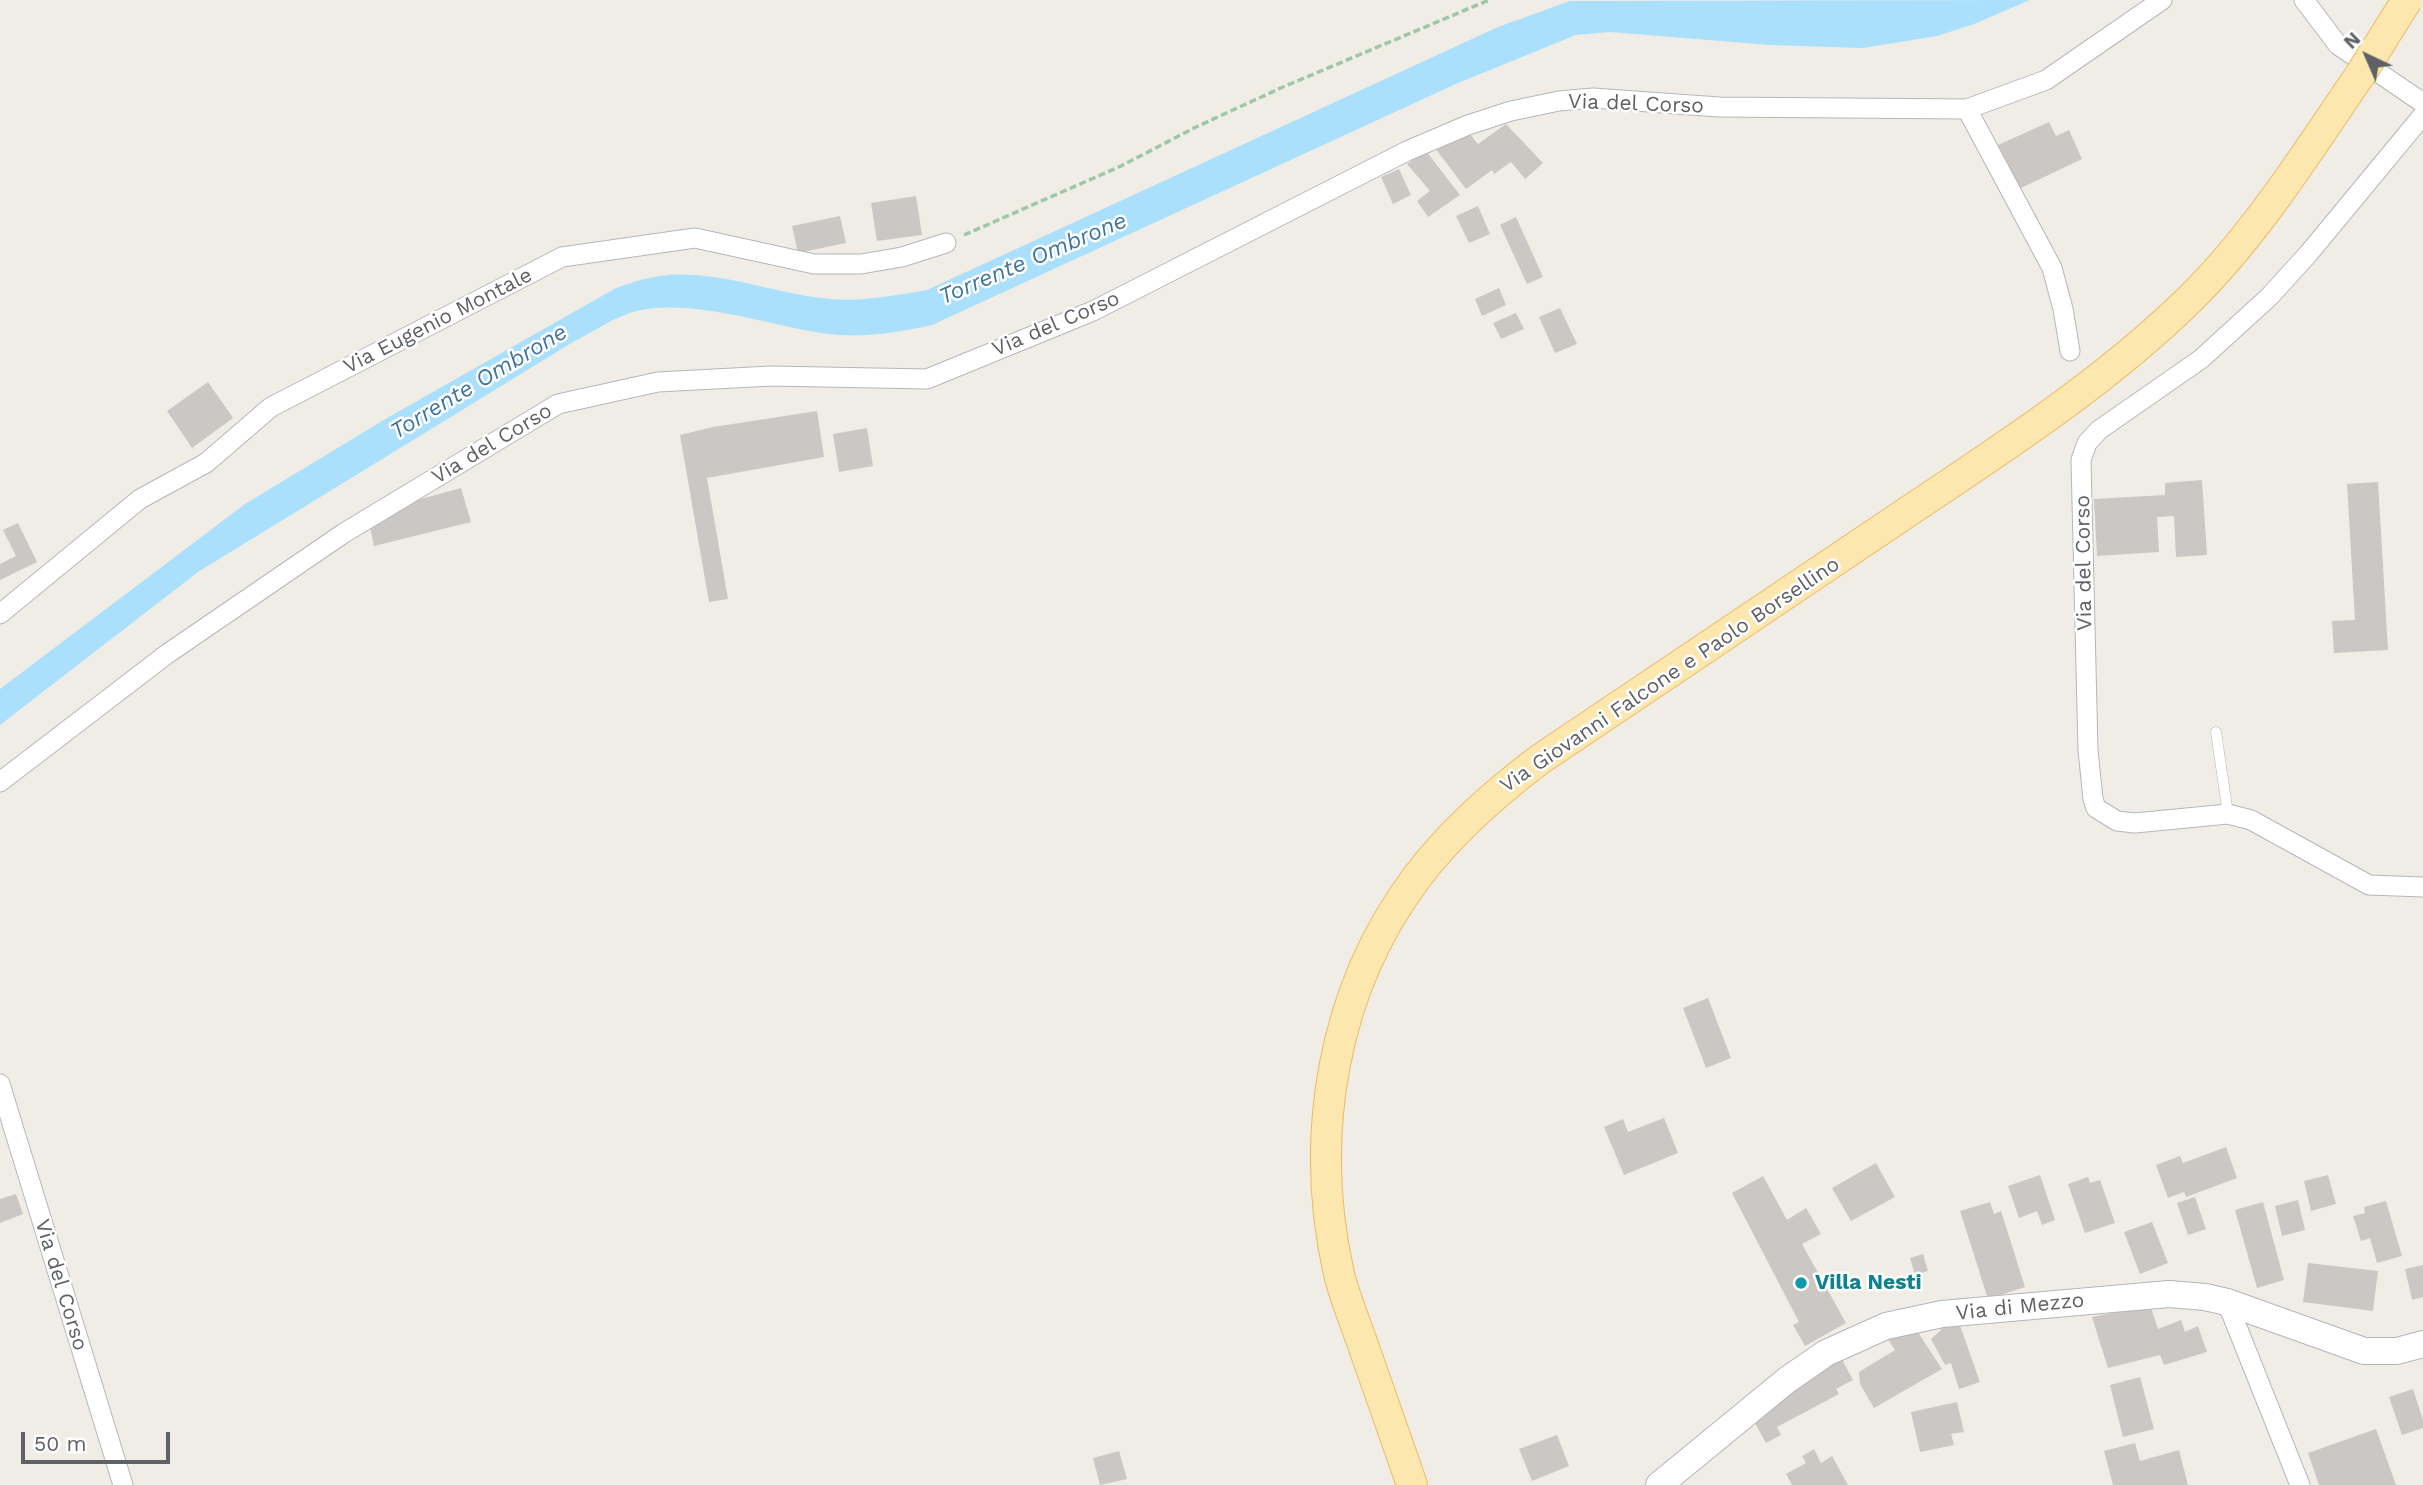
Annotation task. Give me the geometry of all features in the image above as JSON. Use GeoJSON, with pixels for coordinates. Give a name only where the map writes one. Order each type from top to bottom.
{"type":"FeatureCollection","features":[{"type":"Feature","properties":{"kind":"main road","name":"Via Giovanni Falcone e Paolo Borsellino"},"geometry":{"type":"LineString","coordinates":[[1412,1485],[1340,1276],[1326,1169],[1332,1074],[1342,1026],[1360,975],[1386,923],[1418,876],[1456,832],[1500,789],[1539,760],[2007,445],[2097,381],[2152,334],[2238,246],[2282,190],[2407,0]]}},
{"type":"Feature","properties":{"kind":"street","name":"Via del Corso"},"geometry":{"type":"LineString","coordinates":[[0,782],[167,654],[344,533],[558,404],[658,382],[771,376],[927,379],[1093,311],[1407,151],[1468,125],[1511,111],[1559,101],[1593,98],[1719,107],[1967,109],[2046,80],[2162,0]]}},
{"type":"Feature","properties":{"kind":"street"},"geometry":{"type":"LineString","coordinates":[[2304,0],[2338,45],[2423,103]]}},
{"type":"Feature","properties":{"kind":"street"},"geometry":{"type":"LineString","coordinates":[[1967,109],[2052,268],[2070,351]]}},
{"type":"Feature","properties":{"kind":"street","name":"Via del Corso"},"geometry":{"type":"LineString","coordinates":[[2423,115],[2309,253],[2269,297],[2201,359],[2110,421],[2087,443],[2083,452],[2088,750],[2096,808],[2117,821],[2135,823],[2228,814],[2251,820],[2369,885],[2423,887]]}},
{"type":"Feature","properties":{"kind":"street","name":"Via Eugenio Montale"},"geometry":{"type":"LineString","coordinates":[[0,614],[140,499],[206,463],[271,407],[562,257],[695,238],[814,264],[861,264],[902,257],[946,243]]}},
{"type":"Feature","properties":{"kind":"street","name":"Via del Corso"},"geometry":{"type":"LineString","coordinates":[[0,1084],[123,1485]]}},
{"type":"Feature","properties":{"kind":"street","name":"Via di Mezzo"},"geometry":{"type":"LineString","coordinates":[[1659,1485],[1796,1373],[1826,1353],[1886,1326],[1942,1314],[2169,1294],[2227,1302],[2364,1351],[2397,1351],[2423,1344]]}},
{"type":"Feature","properties":{"kind":"street"},"geometry":{"type":"LineString","coordinates":[[2227,1302],[2300,1485]]}},
{"type":"Feature","properties":{"kind":"lane"},"geometry":{"type":"LineString","coordinates":[[2216,732],[2228,814]]}},
{"type":"Feature","properties":{"kind":"path"},"geometry":{"type":"LineString","coordinates":[[946,243],[1121,166],[1196,127],[1283,88],[1489,0]]}},
{"type":"Feature","properties":{"kind":"water","name":"Torrente Ombrone"},"geometry":{"type":"Polygon","coordinates":[[[2030,0],[1974,24],[1937,36],[1863,48],[1770,45],[1610,32],[1576,35],[1458,83],[932,325],[891,333],[849,335],[821,333],[704,310],[657,308],[636,311],[573,342],[198,572],[0,725],[0,689],[245,504],[387,418],[616,288],[654,277],[687,275],[847,300],[927,290],[1498,27],[1570,1],[2030,0]]]}},
{"type":"Feature","properties":{"kind":"building"},"geometry":{"type":"Polygon","coordinates":[[[2049,122],[2056,136],[2069,130],[2082,159],[2019,189],[1998,145],[2049,122]]]}},
{"type":"Feature","properties":{"kind":"building"},"geometry":{"type":"Polygon","coordinates":[[[1506,124],[1543,163],[1525,179],[1511,162],[1494,174],[1492,170],[1466,189],[1435,148],[1469,133],[1478,144],[1506,124]]]}},
{"type":"Feature","properties":{"kind":"building"},"geometry":{"type":"Polygon","coordinates":[[[1426,151],[1460,195],[1428,217],[1417,201],[1430,191],[1407,164],[1426,151]]]}},
{"type":"Feature","properties":{"kind":"building"},"geometry":{"type":"Polygon","coordinates":[[[1399,169],[1411,195],[1393,204],[1381,177],[1399,169]]]}},
{"type":"Feature","properties":{"kind":"building"},"geometry":{"type":"Polygon","coordinates":[[[916,196],[922,235],[877,241],[871,203],[916,196]]]}},
{"type":"Feature","properties":{"kind":"building"},"geometry":{"type":"Polygon","coordinates":[[[1478,206],[1490,234],[1469,243],[1456,216],[1478,206]]]}},
{"type":"Feature","properties":{"kind":"building"},"geometry":{"type":"Polygon","coordinates":[[[840,216],[846,243],[798,253],[792,226],[840,216]]]}},
{"type":"Feature","properties":{"kind":"building"},"geometry":{"type":"Polygon","coordinates":[[[1516,217],[1543,277],[1527,284],[1500,225],[1516,217]]]}},
{"type":"Feature","properties":{"kind":"building"},"geometry":{"type":"Polygon","coordinates":[[[1499,288],[1506,305],[1482,316],[1475,299],[1499,288]]]}},
{"type":"Feature","properties":{"kind":"building"},"geometry":{"type":"Polygon","coordinates":[[[1560,308],[1577,344],[1555,353],[1539,317],[1560,308]]]}},
{"type":"Feature","properties":{"kind":"building"},"geometry":{"type":"Polygon","coordinates":[[[1516,313],[1524,329],[1501,339],[1493,323],[1516,313]]]}},
{"type":"Feature","properties":{"kind":"building"},"geometry":{"type":"Polygon","coordinates":[[[208,382],[233,418],[192,448],[167,411],[208,382]]]}},
{"type":"Feature","properties":{"kind":"building"},"geometry":{"type":"Polygon","coordinates":[[[817,411],[824,457],[707,478],[728,599],[709,602],[680,435],[713,427],[817,411]]]}},
{"type":"Feature","properties":{"kind":"building"},"geometry":{"type":"Polygon","coordinates":[[[867,428],[873,466],[839,472],[833,434],[867,428]]]}},
{"type":"Feature","properties":{"kind":"building"},"geometry":{"type":"Polygon","coordinates":[[[2202,480],[2207,555],[2176,557],[2174,516],[2157,517],[2159,552],[2097,556],[2094,499],[2165,495],[2165,483],[2202,480]]]}},
{"type":"Feature","properties":{"kind":"building"},"geometry":{"type":"Polygon","coordinates":[[[2378,482],[2388,650],[2334,653],[2332,621],[2355,620],[2347,484],[2378,482]]]}},
{"type":"Feature","properties":{"kind":"building"},"geometry":{"type":"Polygon","coordinates":[[[461,488],[471,522],[374,546],[369,522],[403,504],[461,488]]]}},
{"type":"Feature","properties":{"kind":"building"},"geometry":{"type":"Polygon","coordinates":[[[18,523],[37,562],[0,580],[0,564],[16,556],[3,530],[18,523]]]}},
{"type":"Feature","properties":{"kind":"building"},"geometry":{"type":"Polygon","coordinates":[[[1708,998],[1731,1058],[1706,1068],[1683,1008],[1708,998]]]}},
{"type":"Feature","properties":{"kind":"building"},"geometry":{"type":"Polygon","coordinates":[[[1664,1118],[1678,1153],[1624,1175],[1604,1127],[1623,1119],[1628,1132],[1664,1118]]]}},
{"type":"Feature","properties":{"kind":"building"},"geometry":{"type":"Polygon","coordinates":[[[2226,1147],[2237,1178],[2186,1197],[2184,1192],[2168,1198],[2156,1165],[2180,1156],[2183,1163],[2226,1147]]]}},
{"type":"Feature","properties":{"kind":"building"},"geometry":{"type":"Polygon","coordinates":[[[1876,1163],[1895,1197],[1851,1221],[1832,1188],[1876,1163]]]}},
{"type":"Feature","properties":{"kind":"building"},"geometry":{"type":"Polygon","coordinates":[[[2040,1175],[2055,1220],[2042,1225],[2037,1211],[2019,1218],[2008,1186],[2040,1175]]]}},
{"type":"Feature","properties":{"kind":"building"},"geometry":{"type":"Polygon","coordinates":[[[2328,1175],[2336,1204],[2311,1211],[2304,1181],[2328,1175]]]}},
{"type":"Feature","properties":{"kind":"building","name":"Villa Nesti"},"geometry":{"type":"Polygon","coordinates":[[[1763,1176],[1787,1220],[1806,1208],[1821,1234],[1802,1244],[1846,1323],[1805,1346],[1793,1325],[1799,1322],[1732,1193],[1763,1176]]]}},
{"type":"Feature","properties":{"kind":"building"},"geometry":{"type":"Polygon","coordinates":[[[2088,1177],[2090,1183],[2100,1180],[2115,1223],[2085,1233],[2068,1184],[2088,1177]]]}},
{"type":"Feature","properties":{"kind":"building"},"geometry":{"type":"Polygon","coordinates":[[[16,1194],[23,1214],[0,1223],[0,1199],[16,1194]]]}},
{"type":"Feature","properties":{"kind":"building"},"geometry":{"type":"Polygon","coordinates":[[[2195,1197],[2206,1229],[2188,1235],[2177,1203],[2195,1197]]]}},
{"type":"Feature","properties":{"kind":"building"},"geometry":{"type":"Polygon","coordinates":[[[2298,1200],[2305,1230],[2282,1236],[2275,1206],[2298,1200]]]}},
{"type":"Feature","properties":{"kind":"building"},"geometry":{"type":"Polygon","coordinates":[[[2386,1201],[2402,1256],[2377,1263],[2370,1238],[2361,1241],[2353,1216],[2365,1213],[2364,1207],[2386,1201]]]}},
{"type":"Feature","properties":{"kind":"building"},"geometry":{"type":"Polygon","coordinates":[[[1990,1202],[1994,1214],[2001,1211],[2025,1287],[1988,1299],[1960,1211],[1990,1202]]]}},
{"type":"Feature","properties":{"kind":"building"},"geometry":{"type":"Polygon","coordinates":[[[2263,1202],[2284,1280],[2257,1288],[2235,1210],[2263,1202]]]}},
{"type":"Feature","properties":{"kind":"building"},"geometry":{"type":"Polygon","coordinates":[[[2152,1222],[2168,1263],[2140,1274],[2124,1232],[2152,1222]]]}},
{"type":"Feature","properties":{"kind":"building"},"geometry":{"type":"Polygon","coordinates":[[[1923,1254],[1928,1271],[1915,1275],[1910,1258],[1923,1254]]]}},
{"type":"Feature","properties":{"kind":"building"},"geometry":{"type":"Polygon","coordinates":[[[2308,1263],[2378,1271],[2373,1311],[2303,1302],[2308,1263]]]}},
{"type":"Feature","properties":{"kind":"building"},"geometry":{"type":"Polygon","coordinates":[[[2423,1265],[2423,1297],[2412,1300],[2405,1269],[2423,1265]]]}},
{"type":"Feature","properties":{"kind":"building"},"geometry":{"type":"Polygon","coordinates":[[[2150,1305],[2158,1329],[2181,1320],[2185,1332],[2198,1326],[2207,1352],[2164,1365],[2160,1355],[2108,1368],[2092,1317],[2150,1305]]]}},
{"type":"Feature","properties":{"kind":"building"},"geometry":{"type":"Polygon","coordinates":[[[1957,1317],[1980,1382],[1959,1389],[1951,1363],[1945,1365],[1931,1339],[1941,1330],[1936,1324],[1957,1317]]]}},
{"type":"Feature","properties":{"kind":"building"},"geometry":{"type":"Polygon","coordinates":[[[1914,1326],[1942,1369],[1874,1408],[1860,1384],[1859,1372],[1895,1350],[1885,1335],[1914,1326]]]}},
{"type":"Feature","properties":{"kind":"building"},"geometry":{"type":"Polygon","coordinates":[[[1839,1354],[1853,1380],[1836,1389],[1839,1394],[1777,1427],[1781,1435],[1766,1443],[1751,1416],[1839,1354]]]}},
{"type":"Feature","properties":{"kind":"building"},"geometry":{"type":"Polygon","coordinates":[[[2140,1377],[2154,1429],[2123,1437],[2110,1385],[2140,1377]]]}},
{"type":"Feature","properties":{"kind":"building"},"geometry":{"type":"Polygon","coordinates":[[[2413,1389],[2423,1428],[2402,1435],[2389,1397],[2413,1389]]]}},
{"type":"Feature","properties":{"kind":"building"},"geometry":{"type":"Polygon","coordinates":[[[1957,1402],[1964,1432],[1951,1434],[1954,1445],[1920,1452],[1911,1412],[1957,1402]]]}},
{"type":"Feature","properties":{"kind":"building"},"geometry":{"type":"Polygon","coordinates":[[[2376,1429],[2396,1485],[2319,1485],[2308,1453],[2376,1429]]]}},
{"type":"Feature","properties":{"kind":"building"},"geometry":{"type":"Polygon","coordinates":[[[1557,1435],[1569,1466],[1532,1481],[1519,1449],[1557,1435]]]}},
{"type":"Feature","properties":{"kind":"building"},"geometry":{"type":"Polygon","coordinates":[[[2135,1443],[2140,1461],[2179,1450],[2188,1485],[2113,1485],[2104,1451],[2135,1443]]]}},
{"type":"Feature","properties":{"kind":"building"},"geometry":{"type":"Polygon","coordinates":[[[1814,1449],[1821,1463],[1832,1456],[1848,1485],[1792,1485],[1786,1474],[1806,1463],[1802,1456],[1814,1449]]]}},
{"type":"Feature","properties":{"kind":"building"},"geometry":{"type":"Polygon","coordinates":[[[1119,1451],[1127,1479],[1100,1485],[1093,1458],[1119,1451]]]}},
{"type":"Feature","properties":{"kind":"place","name":"Villa Nesti"},"geometry":{"type":"Point","coordinates":[1801,1283]}}]}
